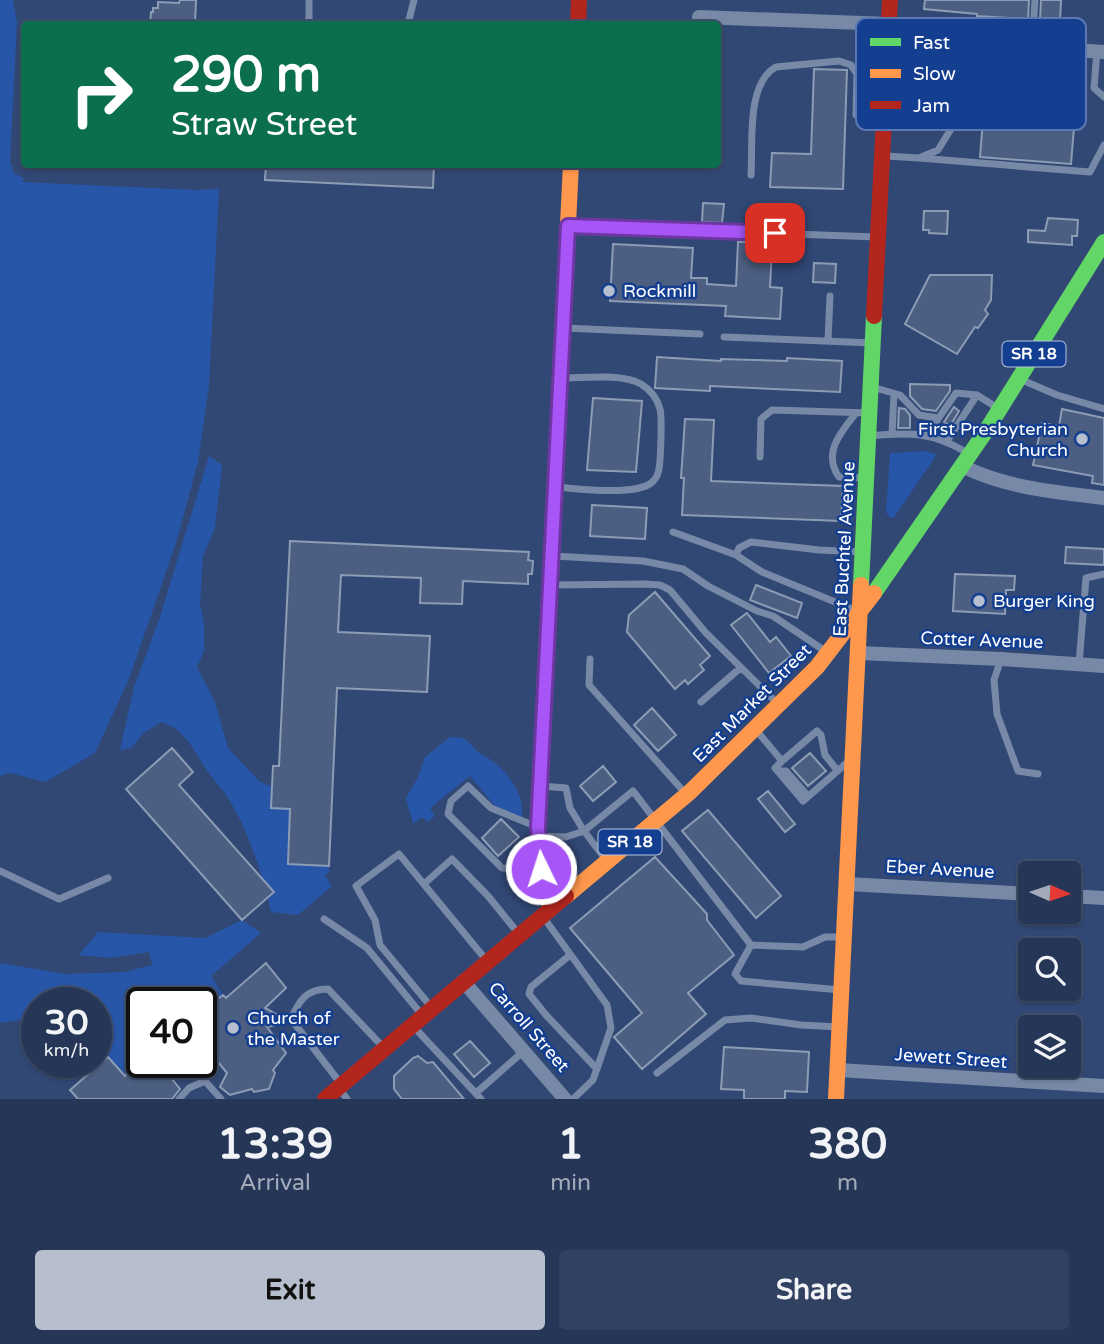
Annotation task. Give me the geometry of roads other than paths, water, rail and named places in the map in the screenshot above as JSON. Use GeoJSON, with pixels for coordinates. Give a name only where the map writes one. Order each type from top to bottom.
{"type":"FeatureCollection","features":[{"type":"Feature","properties":{"kind":"main road"},"geometry":{"type":"LineString","coordinates":[[578,21],[579,0]]}},
{"type":"Feature","properties":{"kind":"main road","name":"East Buchtel Avenue"},"geometry":{"type":"LineString","coordinates":[[889,18],[890,0]]}},
{"type":"Feature","properties":{"kind":"main road","name":"East Buchtel Avenue"},"geometry":{"type":"LineString","coordinates":[[836,1099],[869,436],[863,413],[872,387],[883,130]]}},
{"type":"Feature","properties":{"kind":"main road"},"geometry":{"type":"LineString","coordinates":[[546,911],[538,831],[571,168]]}},
{"type":"Feature","properties":{"kind":"main road","name":"East Market Street"},"geometry":{"type":"LineString","coordinates":[[325,1099],[343,1091],[385,1048],[687,794],[780,706],[829,653],[860,613],[966,460],[1102,251]]}},
{"type":"Feature","properties":{"kind":"street"},"geometry":{"type":"LineString","coordinates":[[699,17],[856,29]]}},
{"type":"Feature","properties":{"kind":"street"},"geometry":{"type":"LineString","coordinates":[[966,460],[982,476],[1013,485],[1104,498]]}},
{"type":"Feature","properties":{"kind":"street","name":"Cotter Avenue"},"geometry":{"type":"LineString","coordinates":[[858,653],[1104,666]]}},
{"type":"Feature","properties":{"kind":"street","name":"Eber Avenue"},"geometry":{"type":"LineString","coordinates":[[847,884],[1018,893]]}},
{"type":"Feature","properties":{"kind":"street"},"geometry":{"type":"LineString","coordinates":[[1082,897],[1104,898]]}},
{"type":"Feature","properties":{"kind":"street","name":"Carroll Street"},"geometry":{"type":"LineString","coordinates":[[463,981],[525,1050],[564,1099]]}},
{"type":"Feature","properties":{"kind":"street","name":"Jewett Street"},"geometry":{"type":"LineString","coordinates":[[838,1070],[1104,1086]]}},
{"type":"Feature","properties":{"kind":"lane"},"geometry":{"type":"LineString","coordinates":[[309,0],[309,21]]}},
{"type":"Feature","properties":{"kind":"lane"},"geometry":{"type":"LineString","coordinates":[[409,21],[414,0]]}},
{"type":"Feature","properties":{"kind":"lane"},"geometry":{"type":"LineString","coordinates":[[1034,18],[1035,0]]}},
{"type":"Feature","properties":{"kind":"lane"},"geometry":{"type":"LineString","coordinates":[[1095,51],[1094,88],[1104,97]]}},
{"type":"Feature","properties":{"kind":"lane"},"geometry":{"type":"LineString","coordinates":[[751,175],[755,96],[767,71],[776,66],[839,61],[851,65],[856,72]]}},
{"type":"Feature","properties":{"kind":"lane"},"geometry":{"type":"LineString","coordinates":[[919,158],[939,150],[951,130]]}},
{"type":"Feature","properties":{"kind":"lane"},"geometry":{"type":"LineString","coordinates":[[882,156],[1090,172],[1104,145]]}},
{"type":"Feature","properties":{"kind":"lane"},"geometry":{"type":"LineString","coordinates":[[568,226],[877,237]]}},
{"type":"Feature","properties":{"kind":"lane"},"geometry":{"type":"LineString","coordinates":[[828,341],[830,296]]}},
{"type":"Feature","properties":{"kind":"lane"},"geometry":{"type":"LineString","coordinates":[[564,328],[700,334]]}},
{"type":"Feature","properties":{"kind":"lane"},"geometry":{"type":"LineString","coordinates":[[724,337],[874,343]]}},
{"type":"Feature","properties":{"kind":"lane"},"geometry":{"type":"LineString","coordinates":[[555,487],[614,489],[651,484],[658,474],[660,447],[660,411],[653,392],[642,384],[631,379],[561,378]]}},
{"type":"Feature","properties":{"kind":"lane"},"geometry":{"type":"LineString","coordinates":[[1019,378],[1048,392],[1104,409]]}},
{"type":"Feature","properties":{"kind":"lane"},"geometry":{"type":"LineString","coordinates":[[872,387],[900,395],[919,415],[938,418]]}},
{"type":"Feature","properties":{"kind":"lane"},"geometry":{"type":"LineString","coordinates":[[927,435],[956,393],[977,395],[1000,409]]}},
{"type":"Feature","properties":{"kind":"lane"},"geometry":{"type":"LineString","coordinates":[[892,434],[894,394]]}},
{"type":"Feature","properties":{"kind":"lane"},"geometry":{"type":"LineString","coordinates":[[947,441],[977,395]]}},
{"type":"Feature","properties":{"kind":"lane"},"geometry":{"type":"LineString","coordinates":[[760,457],[761,419],[772,410],[863,413]]}},
{"type":"Feature","properties":{"kind":"lane"},"geometry":{"type":"LineString","coordinates":[[863,413],[834,443],[833,461],[834,470],[839,477],[867,478]]}},
{"type":"Feature","properties":{"kind":"lane"},"geometry":{"type":"LineString","coordinates":[[869,436],[907,430],[947,441],[966,460]]}},
{"type":"Feature","properties":{"kind":"lane"},"geometry":{"type":"LineString","coordinates":[[673,532],[736,555],[762,572],[860,613]]}},
{"type":"Feature","properties":{"kind":"lane"},"geometry":{"type":"LineString","coordinates":[[736,555],[738,548],[751,542],[863,552]]}},
{"type":"Feature","properties":{"kind":"lane"},"geometry":{"type":"LineString","coordinates":[[552,556],[643,561],[683,569],[718,591],[773,616],[829,653]]}},
{"type":"Feature","properties":{"kind":"lane"},"geometry":{"type":"LineString","coordinates":[[1079,664],[1086,578],[1104,574]]}},
{"type":"Feature","properties":{"kind":"lane"},"geometry":{"type":"LineString","coordinates":[[550,585],[645,584],[670,590],[690,616],[780,706]]}},
{"type":"Feature","properties":{"kind":"lane"},"geometry":{"type":"LineString","coordinates":[[590,659],[589,685],[687,794]]}},
{"type":"Feature","properties":{"kind":"lane"},"geometry":{"type":"LineString","coordinates":[[1001,659],[993,680],[997,714],[1018,771],[1038,774]]}},
{"type":"Feature","properties":{"kind":"lane"},"geometry":{"type":"LineString","coordinates":[[701,702],[740,668]]}},
{"type":"Feature","properties":{"kind":"lane"},"geometry":{"type":"LineString","coordinates":[[755,730],[782,761]]}},
{"type":"Feature","properties":{"kind":"lane"},"geometry":{"type":"LineString","coordinates":[[837,770],[825,755],[821,735],[817,731],[775,768],[803,801],[852,758]]}},
{"type":"Feature","properties":{"kind":"lane"},"geometry":{"type":"LineString","coordinates":[[541,870],[502,868],[448,814],[451,801],[468,786],[491,808],[538,831],[566,838],[584,831],[633,791],[751,945],[803,947],[825,937],[844,937]]}},
{"type":"Feature","properties":{"kind":"lane"},"geometry":{"type":"LineString","coordinates":[[540,786],[566,788],[570,808],[607,861]]}},
{"type":"Feature","properties":{"kind":"lane"},"geometry":{"type":"LineString","coordinates":[[422,1017],[380,945],[375,920],[356,886],[399,854],[486,961]]}},
{"type":"Feature","properties":{"kind":"lane"},"geometry":{"type":"LineString","coordinates":[[425,883],[452,859],[488,896],[518,934]]}},
{"type":"Feature","properties":{"kind":"lane"},"geometry":{"type":"LineString","coordinates":[[0,872],[59,899],[108,878]]}},
{"type":"Feature","properties":{"kind":"lane"},"geometry":{"type":"LineString","coordinates":[[546,911],[570,955],[607,1005],[611,1028],[593,1080],[573,1099]]}},
{"type":"Feature","properties":{"kind":"lane"},"geometry":{"type":"LineString","coordinates":[[324,919],[367,948],[422,1017],[478,1096],[525,1050]]}},
{"type":"Feature","properties":{"kind":"lane"},"geometry":{"type":"LineString","coordinates":[[751,945],[735,974],[741,981],[842,990]]}},
{"type":"Feature","properties":{"kind":"lane"},"geometry":{"type":"LineString","coordinates":[[570,955],[531,987],[529,994],[597,1069]]}},
{"type":"Feature","properties":{"kind":"lane"},"geometry":{"type":"LineString","coordinates":[[343,1091],[291,1019],[299,1001],[317,989],[328,989],[385,1048]]}},
{"type":"Feature","properties":{"kind":"lane"},"geometry":{"type":"LineString","coordinates":[[657,1073],[725,1020],[751,1018],[840,1027]]}},
{"type":"Feature","properties":{"kind":"lane"},"geometry":{"type":"LineString","coordinates":[[179,1099],[189,1088],[205,1081],[221,1099]]}},
{"type":"Feature","properties":{"kind":"place","name":"Rockmill"},"geometry":{"type":"Point","coordinates":[609,291]}},
{"type":"Feature","properties":{"kind":"place","name":"First Presbyterian Church"},"geometry":{"type":"Point","coordinates":[1082,439]}},
{"type":"Feature","properties":{"kind":"place","name":"Burger King"},"geometry":{"type":"Point","coordinates":[979,601]}},
{"type":"Feature","properties":{"kind":"place","name":"Church of the Master"},"geometry":{"type":"Point","coordinates":[233,1028]}}]}
